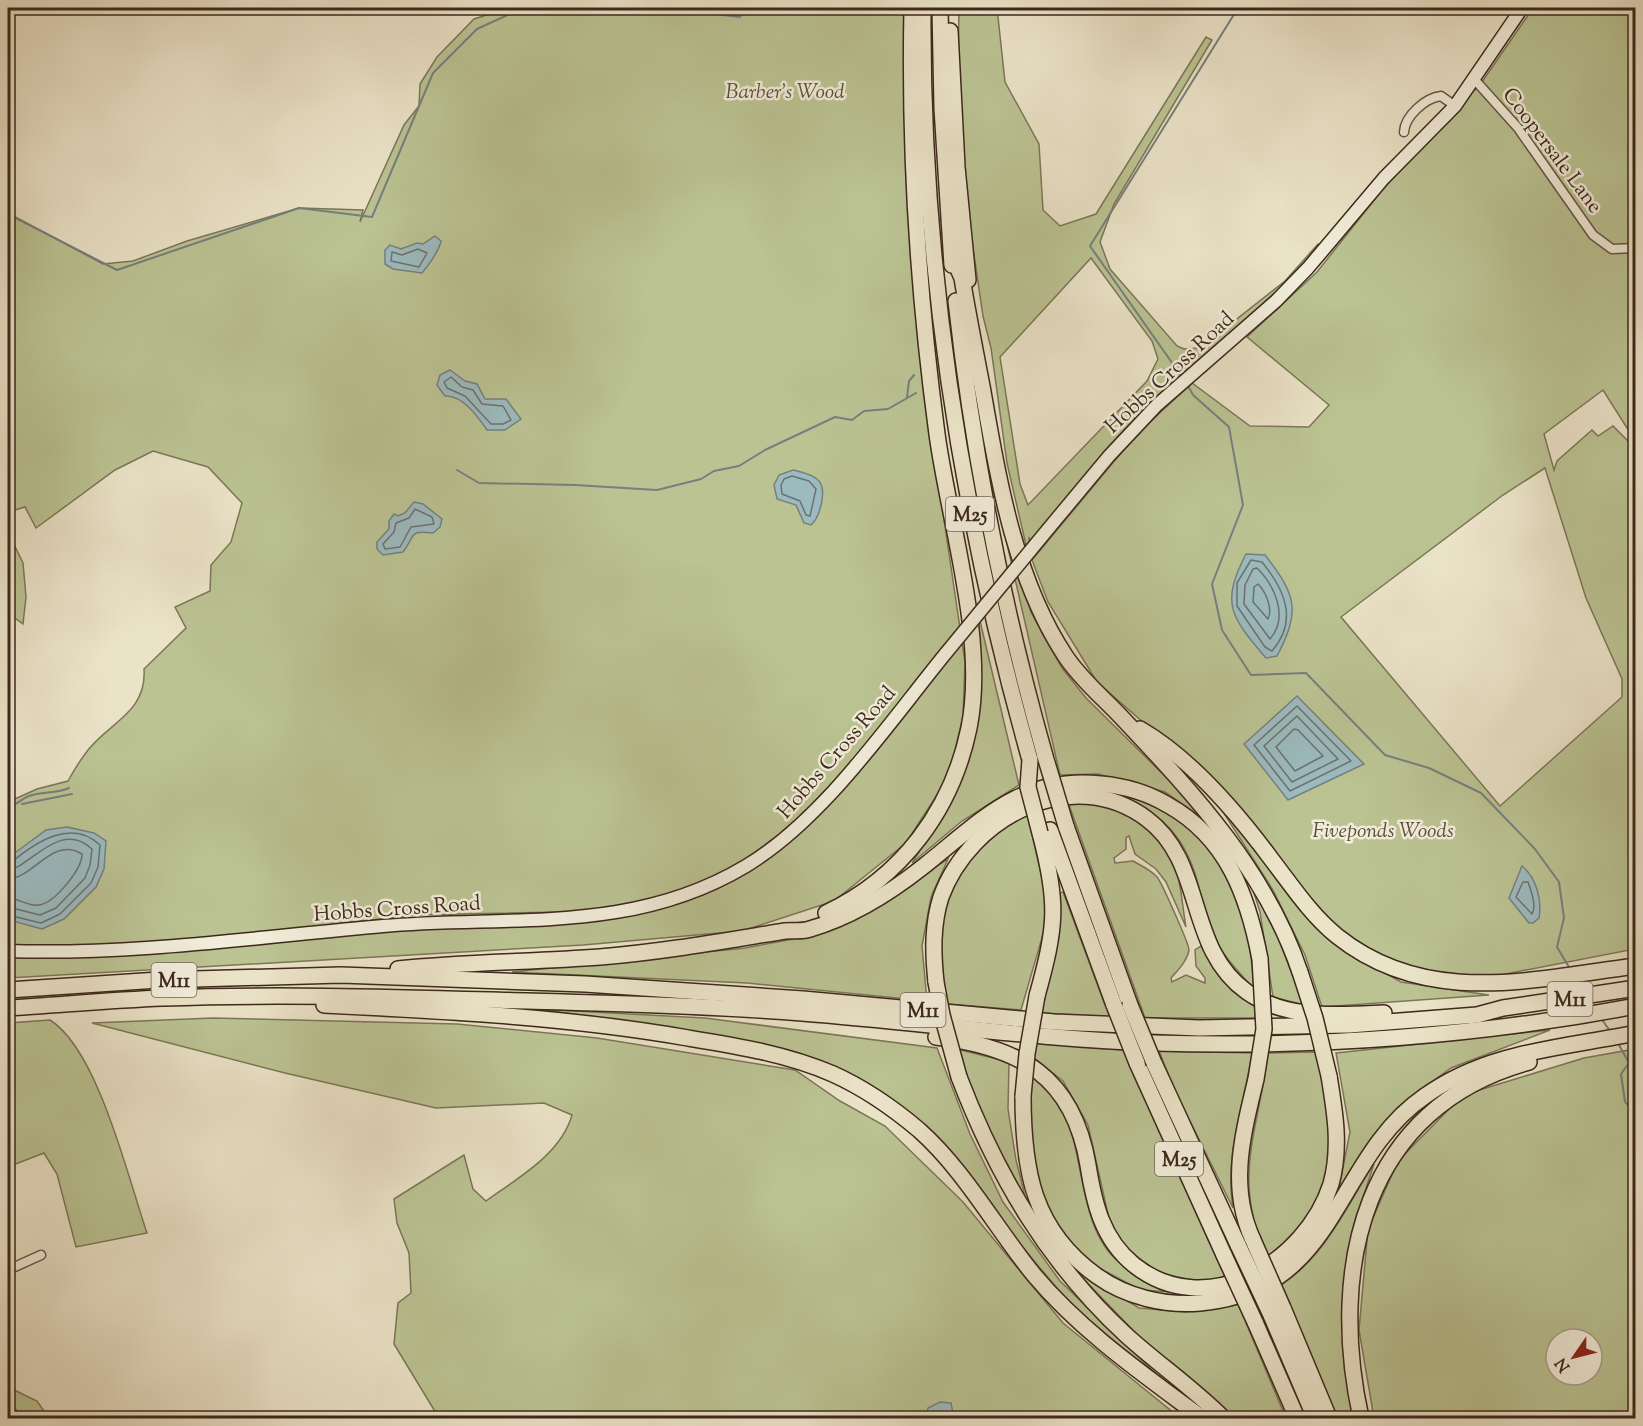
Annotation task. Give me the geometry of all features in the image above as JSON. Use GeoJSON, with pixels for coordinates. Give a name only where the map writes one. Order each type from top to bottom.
{"type":"FeatureCollection","features":[{"type":"Feature","properties":{"kind":"highway","name":"M25"},"geometry":{"type":"LineString","coordinates":[[912,8],[912,100],[919,242],[935,422],[947,492]]}},
{"type":"Feature","properties":{"kind":"highway","name":"M25"},"geometry":{"type":"LineString","coordinates":[[923,8],[925,130],[934,264],[950,399],[972,523],[996,637],[1029,760],[1045,832],[1137,1063],[1298,1419]]}},
{"type":"Feature","properties":{"kind":"highway","name":"M25"},"geometry":{"type":"LineString","coordinates":[[940,8],[942,119],[952,255],[965,377],[984,493],[1019,656],[1066,826],[1130,1005],[1154,1064],[1247,1243]]}},
{"type":"Feature","properties":{"kind":"highway"},"geometry":{"type":"LineString","coordinates":[[950,8],[954,123],[962,231],[996,458]]}},
{"type":"Feature","properties":{"kind":"highway"},"geometry":{"type":"LineString","coordinates":[[802,1013],[867,1028],[974,1042],[1004,1051],[1028,1063],[1053,1085],[1075,1118],[1083,1142],[1096,1208],[1110,1238],[1140,1269],[1164,1281],[1185,1287],[1220,1287],[1246,1278],[1285,1254],[1313,1221],[1328,1192],[1335,1163],[1337,1131],[1329,1076],[1318,1028],[1300,972],[1269,905],[1224,832],[1198,800],[1124,720],[1082,679],[1049,628],[1020,555],[996,458],[962,278],[952,255]]}},
{"type":"Feature","properties":{"kind":"highway","name":"M25"},"geometry":{"type":"LineString","coordinates":[[934,264],[928,293],[947,492]]}},
{"type":"Feature","properties":{"kind":"highway"},"geometry":{"type":"LineString","coordinates":[[341,975],[411,968],[639,953],[739,941],[785,931],[848,902],[898,865],[936,815],[958,767],[971,716],[973,664],[968,613],[947,492]]}},
{"type":"Feature","properties":{"kind":"highway"},"geometry":{"type":"LineString","coordinates":[[1124,720],[1150,735],[1215,791],[1247,826],[1319,919],[1342,940],[1379,963],[1426,980],[1478,984],[1635,966]]}},
{"type":"Feature","properties":{"kind":"highway","name":"M25"},"geometry":{"type":"LineString","coordinates":[[785,931],[807,930],[870,903],[926,865],[981,818],[1022,794],[1053,785],[1089,783],[1112,785],[1146,794],[1181,812],[1212,840],[1239,882],[1249,910],[1260,959],[1264,997],[1264,1029],[1256,1079],[1243,1130],[1237,1143],[1234,1188],[1247,1243],[1315,1419]]}},
{"type":"Feature","properties":{"kind":"highway"},"geometry":{"type":"LineString","coordinates":[[1223,1419],[1127,1335],[1080,1288],[1055,1258],[1009,1189],[980,1131],[959,1077],[942,1015],[936,982],[934,948],[936,915],[949,879],[960,860],[974,843],[1001,820],[1034,803],[1072,796],[1121,804],[1158,829],[1181,863],[1204,936],[1221,966],[1246,991],[1271,1005],[1294,1012],[1336,1015],[1446,1010],[1479,1005],[1503,1008]]}},
{"type":"Feature","properties":{"kind":"highway"},"geometry":{"type":"LineString","coordinates":[[1045,832],[1052,879],[1054,914],[1051,948],[1037,996],[1023,1096],[1025,1154],[1033,1191],[1043,1216],[1064,1248],[1089,1270],[1119,1289],[1170,1302],[1210,1302],[1247,1294],[1264,1285],[1310,1248],[1379,1140],[1423,1097],[1450,1079],[1480,1065],[1547,1047],[1583,1044]]}},
{"type":"Feature","properties":{"kind":"highway","name":"M11"},"geometry":{"type":"LineString","coordinates":[[8,990],[159,980],[341,975],[585,984],[803,999],[1054,1022],[1156,1028],[1348,1025],[1477,1015],[1503,1008],[1635,988]]}},
{"type":"Feature","properties":{"kind":"highway","name":"M11"},"geometry":{"type":"LineString","coordinates":[[8,1008],[162,998],[341,996],[584,1002],[802,1013],[1053,1037],[1156,1043],[1241,1043],[1436,1033],[1557,1019],[1635,1006]]}},
{"type":"Feature","properties":{"kind":"highway"},"geometry":{"type":"LineString","coordinates":[[162,998],[491,1013],[584,1022],[755,1050],[825,1071],[870,1094],[920,1132],[955,1169],[1022,1260],[1062,1306],[1106,1346],[1202,1419]]}},
{"type":"Feature","properties":{"kind":"highway"},"geometry":{"type":"LineString","coordinates":[[1361,1419],[1351,1337],[1353,1259],[1364,1213],[1389,1160],[1421,1121],[1468,1086],[1504,1069],[1583,1044],[1635,1033]]}},
{"type":"Feature","properties":{"kind":"highway","name":"M25"},"geometry":{"type":"LineString","coordinates":[[1273,1308],[1329,1419]]}},
{"type":"Feature","properties":{"kind":"street","name":"Hobbs Cross Road"},"geometry":{"type":"LineString","coordinates":[[8,951],[141,950],[385,926],[584,917],[662,904],[733,873],[766,853],[801,825],[834,789],[1128,434],[1184,380],[1294,283],[1384,178],[1455,106],[1475,80],[1522,8]]}},
{"type":"Feature","properties":{"kind":"street","name":"Coopersale Lane"},"geometry":{"type":"LineString","coordinates":[[1475,80],[1518,129],[1593,234],[1612,249],[1635,248]]}},
{"type":"Feature","properties":{"kind":"street"},"geometry":{"type":"LineString","coordinates":[[1404,132],[1404,125],[1411,115],[1436,97],[1446,99],[1455,106]]}},
{"type":"Feature","properties":{"kind":"street"},"geometry":{"type":"LineString","coordinates":[[8,1270],[41,1255]]}},
{"type":"Feature","properties":{"kind":"green space","name":"Barber's Wood"},"geometry":{"type":"Polygon","coordinates":[[[509,8],[905,8],[909,230],[922,370],[965,662],[963,716],[949,776],[906,843],[834,901],[742,931],[583,945],[8,978],[8,957],[95,956],[559,912],[415,915],[214,938],[65,947],[8,945],[8,802],[37,789],[68,781],[88,750],[133,706],[140,696],[144,669],[186,628],[175,607],[210,591],[211,565],[231,542],[242,503],[208,467],[153,451],[115,470],[36,528],[25,507],[12,511],[8,528],[8,213],[103,264],[133,261],[187,241],[299,208],[363,210],[360,222],[404,125],[419,106],[420,84],[437,57],[474,19],[509,8]]]}},
{"type":"Feature","properties":{"kind":"green space"},"geometry":{"type":"Polygon","coordinates":[[[959,8],[997,8],[1005,82],[1039,144],[1043,210],[1060,226],[1096,214],[1206,37],[1212,40],[1114,204],[1100,242],[1110,269],[1177,346],[1184,349],[1200,348],[1285,281],[1318,244],[1323,248],[1193,368],[1030,542],[1029,537],[1026,545],[1007,463],[991,348],[983,316],[966,201],[958,67],[959,8]],[[1091,258],[1000,357],[1020,484],[1028,505],[1147,381],[1158,359],[1152,341],[1091,258]]]}},
{"type":"Feature","properties":{"kind":"green space","name":"Fiveponds Woods"},"geometry":{"type":"Polygon","coordinates":[[[1533,8],[1635,8],[1635,424],[1627,428],[1603,390],[1544,434],[1554,470],[1557,461],[1592,430],[1598,436],[1613,426],[1635,448],[1636,543],[1631,547],[1635,544],[1635,949],[1480,979],[1426,973],[1379,957],[1344,936],[1191,764],[1097,682],[1048,602],[1032,560],[1136,435],[1192,383],[1250,426],[1309,427],[1329,405],[1247,337],[1317,272],[1383,189],[1482,82],[1533,8]],[[1545,468],[1503,495],[1341,617],[1500,806],[1622,697],[1622,679],[1586,598],[1545,468]]]}},
{"type":"Feature","properties":{"kind":"green space"},"geometry":{"type":"Polygon","coordinates":[[[999,509],[1031,612],[1062,668],[1086,698],[1184,795],[1203,818],[1165,792],[1098,774],[1060,775],[999,509]]]}},
{"type":"Feature","properties":{"kind":"green space"},"geometry":{"type":"Polygon","coordinates":[[[8,532],[23,563],[26,597],[23,624],[8,613],[8,532]]]}},
{"type":"Feature","properties":{"kind":"green space"},"geometry":{"type":"Polygon","coordinates":[[[980,621],[1019,785],[962,821],[912,863],[946,807],[970,749],[980,696],[980,666],[975,627],[980,621]]]}},
{"type":"Feature","properties":{"kind":"green space"},"geometry":{"type":"Polygon","coordinates":[[[1105,792],[1141,798],[1170,813],[1193,831],[1212,851],[1227,875],[1238,901],[1246,929],[1254,989],[1216,942],[1205,914],[1191,862],[1174,834],[1152,813],[1105,792]]]}},
{"type":"Feature","properties":{"kind":"green space"},"geometry":{"type":"Polygon","coordinates":[[[1083,801],[1114,808],[1143,823],[1156,833],[1173,858],[1186,927],[1166,882],[1156,869],[1135,854],[1129,836],[1126,838],[1126,849],[1114,858],[1115,863],[1133,861],[1152,872],[1160,882],[1169,901],[1189,950],[1184,962],[1171,978],[1172,982],[1186,975],[1205,983],[1205,978],[1196,966],[1195,950],[1201,946],[1219,976],[1255,1007],[1255,1018],[1145,1018],[1068,802],[1083,801]]]}},
{"type":"Feature","properties":{"kind":"green space"},"geometry":{"type":"Polygon","coordinates":[[[1220,807],[1300,907],[1346,951],[1401,982],[1489,995],[1322,1007],[1305,955],[1273,890],[1220,807]]]}},
{"type":"Feature","properties":{"kind":"green space"},"geometry":{"type":"Polygon","coordinates":[[[1027,813],[1045,891],[1046,924],[1021,1010],[947,1004],[941,952],[943,918],[952,885],[960,869],[973,852],[990,837],[1027,813]]]}},
{"type":"Feature","properties":{"kind":"green space"},"geometry":{"type":"Polygon","coordinates":[[[948,859],[931,897],[922,946],[927,1001],[747,983],[512,972],[745,948],[799,938],[856,916],[948,859]]]}},
{"type":"Feature","properties":{"kind":"green space"},"geometry":{"type":"Polygon","coordinates":[[[1251,884],[1278,938],[1304,1005],[1273,997],[1260,912],[1251,884]]]}},
{"type":"Feature","properties":{"kind":"green space"},"geometry":{"type":"Polygon","coordinates":[[[1063,892],[1110,1017],[1039,1013],[1059,937],[1060,893],[1063,892]]]}},
{"type":"Feature","properties":{"kind":"green space"},"geometry":{"type":"Polygon","coordinates":[[[536,1009],[705,1018],[937,1048],[970,1134],[1003,1202],[1060,1281],[1180,1397],[1104,1336],[1061,1293],[911,1114],[791,1052],[662,1026],[536,1009]]]}},
{"type":"Feature","properties":{"kind":"green space"},"geometry":{"type":"Polygon","coordinates":[[[213,1018],[457,1024],[597,1038],[795,1070],[840,1101],[885,1126],[963,1202],[1063,1323],[1180,1418],[439,1418],[394,1344],[398,1303],[411,1293],[409,1253],[397,1223],[394,1199],[464,1155],[473,1189],[486,1201],[537,1164],[548,1153],[558,1142],[572,1115],[544,1103],[436,1108],[285,1073],[92,1023],[213,1018]]]}},
{"type":"Feature","properties":{"kind":"green space"},"geometry":{"type":"Polygon","coordinates":[[[50,1020],[67,1036],[83,1058],[97,1086],[121,1149],[147,1233],[76,1247],[57,1174],[44,1153],[8,1167],[8,1023],[50,1020]]]}},
{"type":"Feature","properties":{"kind":"green space"},"geometry":{"type":"Polygon","coordinates":[[[1550,1030],[1451,1068],[1398,1107],[1338,1193],[1350,1132],[1336,1053],[1550,1030]]]}},
{"type":"Feature","properties":{"kind":"green space"},"geometry":{"type":"Polygon","coordinates":[[[1033,1043],[1123,1050],[1226,1279],[1192,1280],[1160,1273],[1122,1246],[1110,1223],[1088,1125],[1063,1081],[1030,1055],[1033,1043]]]}},
{"type":"Feature","properties":{"kind":"green space"},"geometry":{"type":"Polygon","coordinates":[[[957,1049],[1009,1062],[1008,1109],[1016,1160],[1028,1208],[988,1130],[971,1091],[957,1049]]]}},
{"type":"Feature","properties":{"kind":"green space"},"geometry":{"type":"Polygon","coordinates":[[[1635,1049],[1635,1418],[1374,1418],[1359,1330],[1368,1229],[1398,1161],[1463,1095],[1584,1058],[1635,1049]]]}},
{"type":"Feature","properties":{"kind":"green space"},"geometry":{"type":"Polygon","coordinates":[[[1159,1051],[1252,1053],[1233,1150],[1231,1189],[1233,1208],[1175,1091],[1159,1051]]]}},
{"type":"Feature","properties":{"kind":"green space"},"geometry":{"type":"Polygon","coordinates":[[[1315,1052],[1329,1116],[1330,1160],[1326,1182],[1319,1202],[1307,1221],[1267,1258],[1256,1230],[1249,1179],[1250,1156],[1268,1053],[1315,1052]]]}},
{"type":"Feature","properties":{"kind":"green space"},"geometry":{"type":"Polygon","coordinates":[[[1029,1073],[1052,1095],[1063,1110],[1075,1147],[1089,1211],[1106,1248],[1119,1262],[1138,1273],[1160,1282],[1204,1294],[1140,1290],[1094,1265],[1064,1238],[1040,1202],[1032,1157],[1029,1073]]]}},
{"type":"Feature","properties":{"kind":"green space"},"geometry":{"type":"Polygon","coordinates":[[[1374,1164],[1353,1228],[1345,1279],[1356,1418],[1333,1418],[1279,1285],[1295,1274],[1321,1247],[1374,1164]]]}},
{"type":"Feature","properties":{"kind":"green space"},"geometry":{"type":"Polygon","coordinates":[[[1070,1265],[1139,1308],[1186,1312],[1238,1304],[1286,1418],[1225,1418],[1157,1355],[1070,1265]]]}},
{"type":"Feature","properties":{"kind":"green space"},"geometry":{"type":"Polygon","coordinates":[[[8,1387],[37,1401],[49,1418],[25,1418],[8,1402],[8,1387]]]}},
{"type":"Feature","properties":{"kind":"water"},"geometry":{"type":"Polygon","coordinates":[[[435,236],[441,241],[440,245],[422,273],[393,269],[385,264],[385,250],[390,245],[401,249],[417,243],[423,244],[435,236]]]}},
{"type":"Feature","properties":{"kind":"water"},"geometry":{"type":"Polygon","coordinates":[[[450,370],[465,381],[477,384],[485,399],[506,399],[521,419],[505,430],[487,430],[464,403],[445,396],[437,385],[440,375],[450,370]]]}},
{"type":"Feature","properties":{"kind":"water"},"geometry":{"type":"Polygon","coordinates":[[[793,470],[814,477],[821,485],[821,504],[811,525],[804,523],[796,505],[777,499],[774,485],[779,475],[793,470]]]}},
{"type":"Feature","properties":{"kind":"water"},"geometry":{"type":"Polygon","coordinates":[[[414,502],[423,504],[442,519],[440,527],[433,533],[416,533],[403,552],[383,555],[377,549],[377,542],[389,529],[389,521],[394,514],[398,516],[405,513],[414,502]]]}},
{"type":"Feature","properties":{"kind":"water"},"geometry":{"type":"Polygon","coordinates":[[[1246,554],[1265,555],[1289,592],[1292,603],[1290,626],[1277,656],[1266,658],[1244,631],[1233,609],[1233,586],[1246,554]]]}},
{"type":"Feature","properties":{"kind":"water"},"geometry":{"type":"Polygon","coordinates":[[[1297,696],[1364,764],[1288,800],[1244,744],[1297,696]]]}},
{"type":"Feature","properties":{"kind":"water"},"geometry":{"type":"Polygon","coordinates":[[[67,827],[94,833],[106,841],[104,869],[96,887],[64,919],[42,929],[9,920],[8,858],[46,830],[67,827]]]}},
{"type":"Feature","properties":{"kind":"water"},"geometry":{"type":"Polygon","coordinates":[[[1522,866],[1535,883],[1539,897],[1539,918],[1533,923],[1529,923],[1509,898],[1522,866]]]}},
{"type":"Feature","properties":{"kind":"water"},"geometry":{"type":"Polygon","coordinates":[[[940,1402],[951,1403],[954,1418],[925,1418],[928,1408],[940,1402]]]}},
{"type":"Feature","properties":{"kind":"waterway"},"geometry":{"type":"LineString","coordinates":[[8,214],[117,270],[299,208],[372,217],[433,73],[477,29],[523,8]]}},
{"type":"Feature","properties":{"kind":"waterway"},"geometry":{"type":"LineString","coordinates":[[663,8],[740,17],[743,8]]}},
{"type":"Feature","properties":{"kind":"waterway"},"geometry":{"type":"LineString","coordinates":[[1182,377],[1090,246],[1238,8]]}},
{"type":"Feature","properties":{"kind":"waterway"},"geometry":{"type":"LineString","coordinates":[[907,397],[909,381],[914,375]]}},
{"type":"Feature","properties":{"kind":"waterway"},"geometry":{"type":"LineString","coordinates":[[1187,384],[1193,395],[1229,427],[1243,505],[1212,584],[1222,630],[1251,675],[1306,673],[1385,755],[1429,768],[1481,793],[1535,849],[1559,882],[1564,918],[1557,947],[1569,967]]}},
{"type":"Feature","properties":{"kind":"waterway"},"geometry":{"type":"LineString","coordinates":[[457,470],[479,483],[657,490],[701,479],[714,471],[739,466],[765,450],[835,417],[852,420],[864,411],[888,409],[916,393]]}},
{"type":"Feature","properties":{"kind":"waterway"},"geometry":{"type":"LineString","coordinates":[[8,807],[34,794],[69,788]]}},
{"type":"Feature","properties":{"kind":"waterway"},"geometry":{"type":"LineString","coordinates":[[22,804],[72,794]]}},
{"type":"Feature","properties":{"kind":"waterway"},"geometry":{"type":"LineString","coordinates":[[1578,982],[1583,988]]}},
{"type":"Feature","properties":{"kind":"waterway"},"geometry":{"type":"LineString","coordinates":[[1603,1021],[1610,1031]]}},
{"type":"Feature","properties":{"kind":"waterway"},"geometry":{"type":"LineString","coordinates":[[1619,1045],[1629,1063],[1621,1074],[1625,1102],[1636,1112]]}},
{"type":"Feature","properties":{"kind":"waterway"},"geometry":{"type":"LineString","coordinates":[[8,1403],[20,1418]]}}]}
